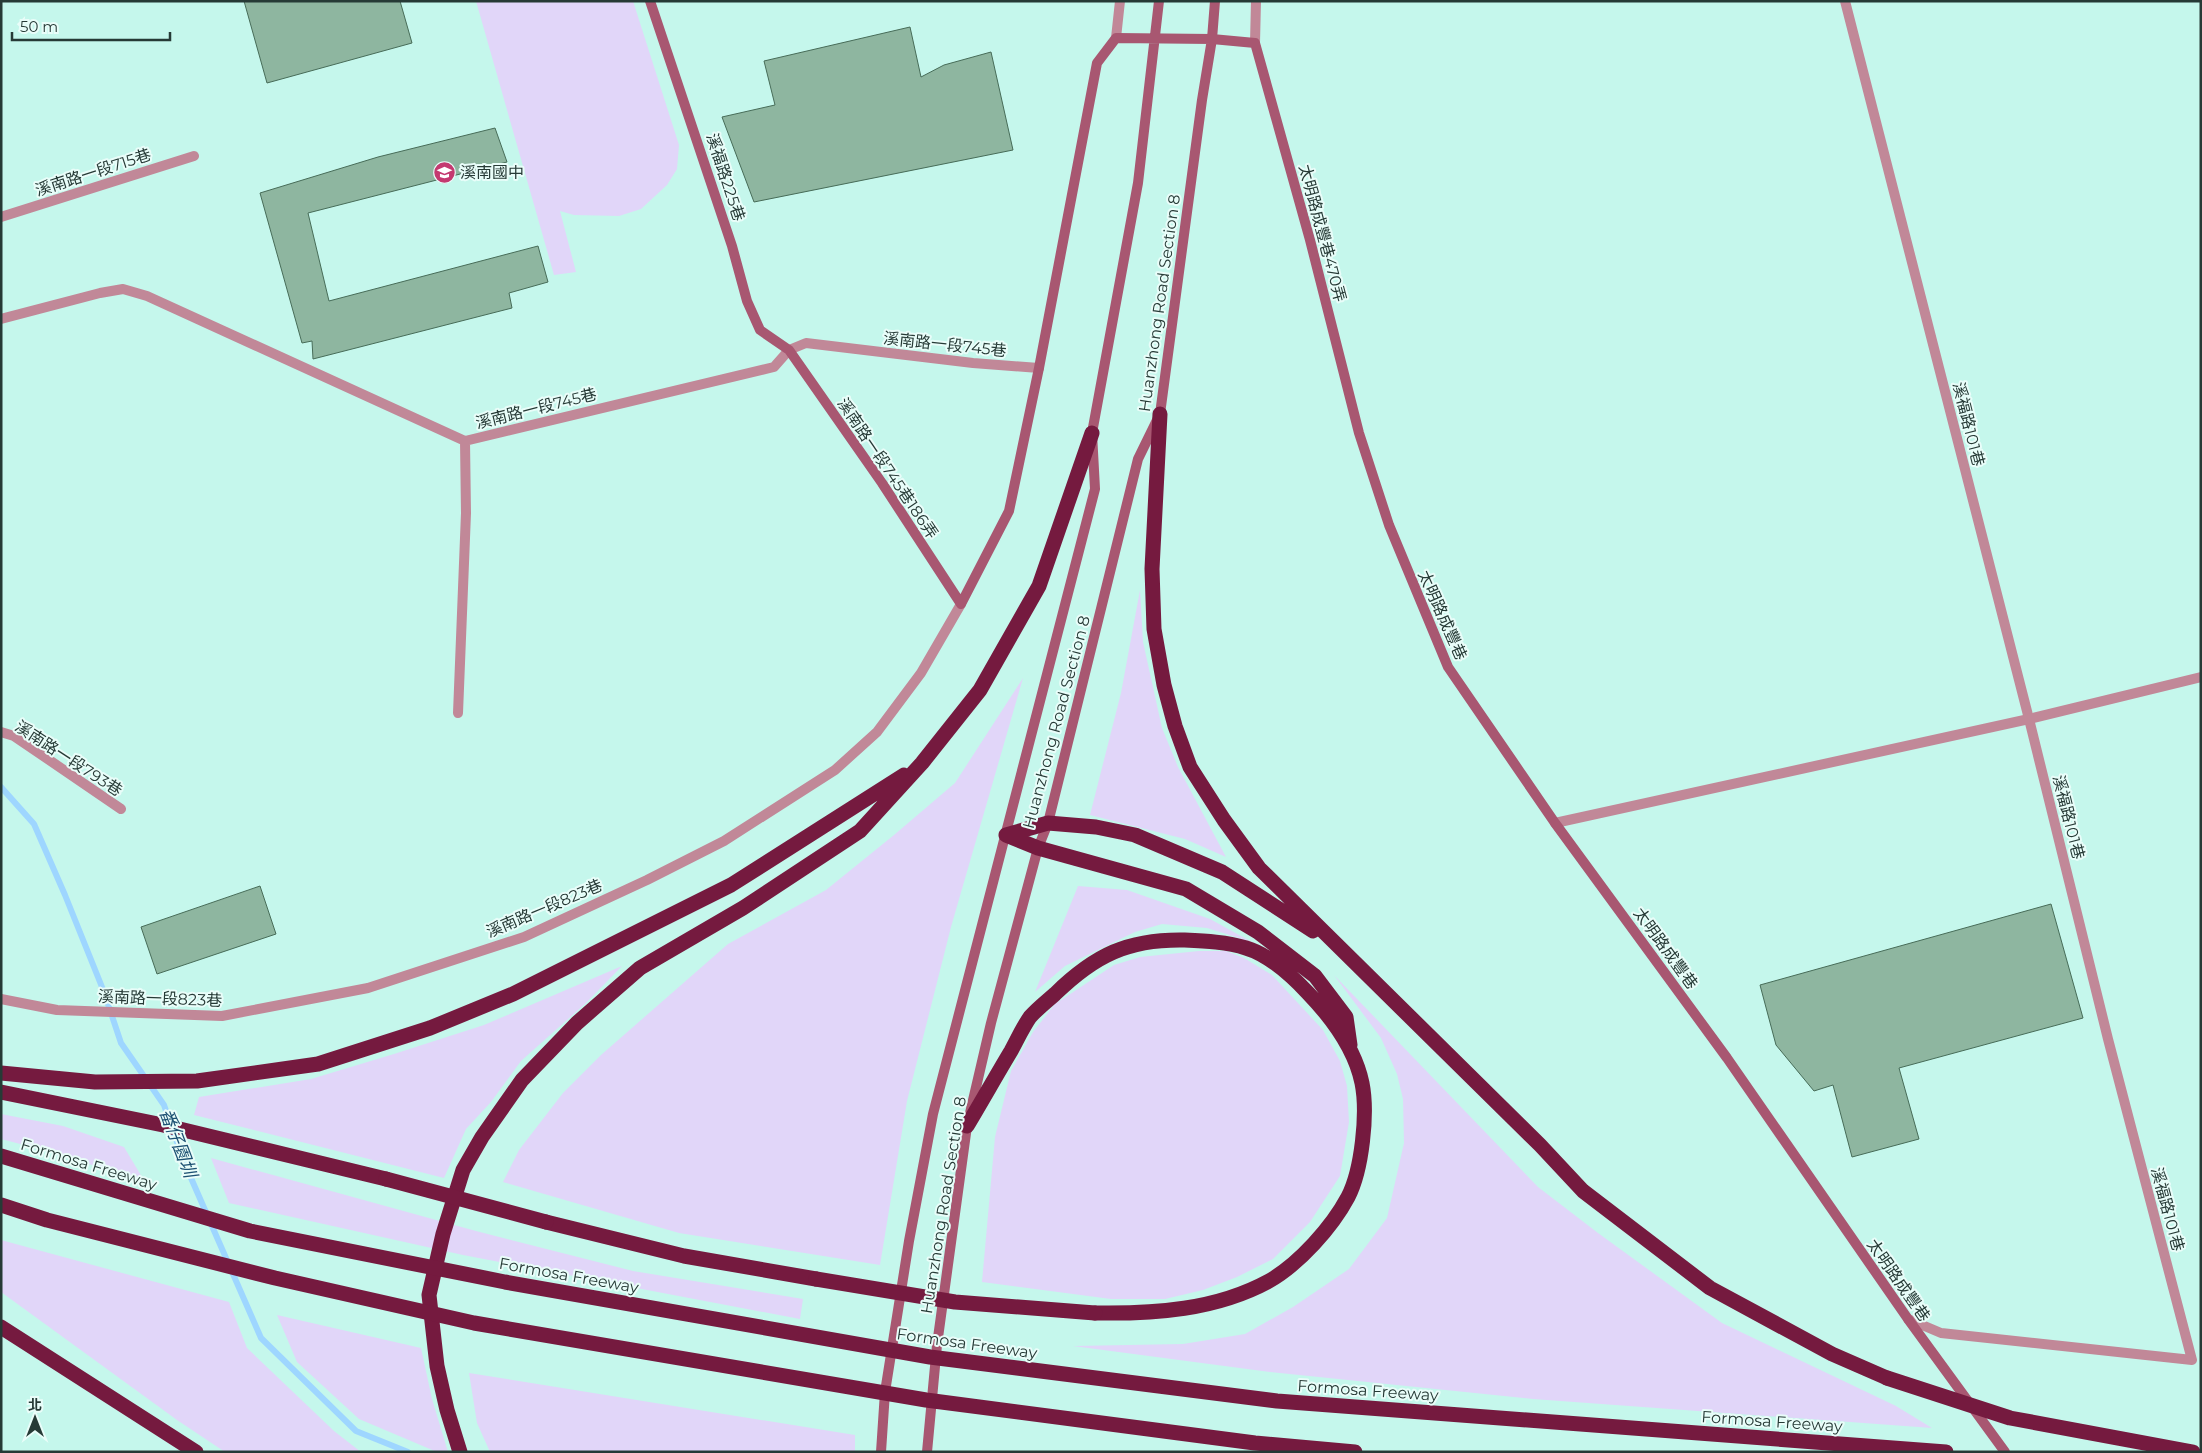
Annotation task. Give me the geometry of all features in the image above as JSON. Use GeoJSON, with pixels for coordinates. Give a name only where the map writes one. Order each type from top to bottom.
{"type":"FeatureCollection","features":[{"type":"Feature","properties":{"kind":"highway"},"geometry":{"type":"LineString","coordinates":[[1160,414],[1152,569],[1154,629],[1164,685],[1175,726],[1190,767],[1224,820],[1259,868],[1416,1026],[1540,1145],[1584,1191],[1659,1251],[1710,1288],[1832,1354],[1887,1378],[2010,1418],[2193,1452]]}},
{"type":"Feature","properties":{"kind":"highway"},"geometry":{"type":"LineString","coordinates":[[460,1452],[447,1410],[437,1366],[429,1295],[443,1234],[463,1170],[482,1137],[522,1080],[577,1024],[640,968],[743,908],[860,831],[922,763],[980,690],[1039,586],[1092,433]]}},
{"type":"Feature","properties":{"kind":"highway"},"geometry":{"type":"LineString","coordinates":[[1,1073],[95,1082],[197,1081],[318,1064],[430,1028],[513,994],[731,885],[922,763]]}},
{"type":"Feature","properties":{"kind":"highway"},"geometry":{"type":"LineString","coordinates":[[1006,835],[1048,823],[1096,827],[1134,835],[1222,872],[1344,952]]}},
{"type":"Feature","properties":{"kind":"highway"},"geometry":{"type":"LineString","coordinates":[[1,1092],[181,1129],[684,1256],[956,1302],[1095,1312],[1169,1311],[1210,1304],[1236,1296],[1268,1281],[1287,1269],[1316,1240],[1349,1196],[1360,1158],[1365,1122],[1362,1083],[1351,1050],[1346,1017],[1314,976],[1258,932],[1186,889],[1038,848],[1006,835]]}},
{"type":"Feature","properties":{"kind":"highway"},"geometry":{"type":"LineString","coordinates":[[967,1126],[1030,1018],[1072,978],[1092,962],[1118,949],[1134,944],[1161,940],[1208,941],[1248,948],[1286,970],[1324,1010],[1351,1050]]}},
{"type":"Feature","properties":{"kind":"highway","name":"Formosa Freeway"},"geometry":{"type":"LineString","coordinates":[[1,1156],[250,1231],[505,1282],[930,1357],[1278,1401],[1946,1452]]}},
{"type":"Feature","properties":{"kind":"highway"},"geometry":{"type":"LineString","coordinates":[[1,1205],[47,1220],[275,1278],[474,1323],[926,1400],[1255,1444],[1354,1452]]}},
{"type":"Feature","properties":{"kind":"highway"},"geometry":{"type":"LineString","coordinates":[[1,1327],[196,1452]]}},
{"type":"Feature","properties":{"kind":"street","name":"溪福路225巷"},"geometry":{"type":"LineString","coordinates":[[650,1],[732,246],[747,300],[760,330],[789,350]]}},
{"type":"Feature","properties":{"kind":"street"},"geometry":{"type":"LineString","coordinates":[[961,604],[1009,510],[1039,368],[1098,63],[1116,38],[1120,1]]}},
{"type":"Feature","properties":{"kind":"street","name":"Huanzhong Road Section 8"},"geometry":{"type":"LineString","coordinates":[[881,1452],[887,1382],[909,1241],[933,1114],[1095,489],[1092,433],[1138,183],[1159,1]]}},
{"type":"Feature","properties":{"kind":"street","name":"Huanzhong Road Section 8"},"geometry":{"type":"LineString","coordinates":[[927,1452],[937,1345],[967,1126],[991,1024],[1038,848],[1048,823],[1138,459],[1160,414],[1202,100],[1212,39],[1214,1]]}},
{"type":"Feature","properties":{"kind":"street"},"geometry":{"type":"LineString","coordinates":[[1116,38],[1212,39],[1255,42],[1256,1]]}},
{"type":"Feature","properties":{"kind":"street","name":"溪福路101巷"},"geometry":{"type":"LineString","coordinates":[[1845,1],[2029,719],[2110,1048],[2192,1360],[1941,1333],[1908,1320]]}},
{"type":"Feature","properties":{"kind":"street","name":"太明路成豐巷470弄"},"geometry":{"type":"LineString","coordinates":[[1255,42],[1310,240],[1359,432]]}},
{"type":"Feature","properties":{"kind":"street","name":"溪南路一段715巷"},"geometry":{"type":"LineString","coordinates":[[1,217],[194,156]]}},
{"type":"Feature","properties":{"kind":"street","name":"溪南路一段745巷"},"geometry":{"type":"LineString","coordinates":[[1,320],[100,293],[123,289],[146,296],[465,441],[774,367],[789,350],[806,343],[973,363],[1039,368]]}},
{"type":"Feature","properties":{"kind":"street","name":"溪南路一段745巷186弄"},"geometry":{"type":"LineString","coordinates":[[789,350],[882,483],[961,604]]}},
{"type":"Feature","properties":{"kind":"street","name":"太明路成豐巷"},"geometry":{"type":"LineString","coordinates":[[1359,432],[1389,525],[1448,666],[1475,709],[1555,823],[1773,1122],[1908,1320],[2005,1452]]}},
{"type":"Feature","properties":{"kind":"street"},"geometry":{"type":"LineString","coordinates":[[458,713],[466,513],[465,441]]}},
{"type":"Feature","properties":{"kind":"street","name":"溪南路一段823巷"},"geometry":{"type":"LineString","coordinates":[[1,999],[57,1010],[222,1016],[368,988],[524,937],[647,880],[724,841],[835,770],[878,732],[921,673],[961,604]]}},
{"type":"Feature","properties":{"kind":"street"},"geometry":{"type":"LineString","coordinates":[[1555,823],[2029,719],[2201,677]]}},
{"type":"Feature","properties":{"kind":"street","name":"溪南路一段793巷"},"geometry":{"type":"LineString","coordinates":[[1,732],[14,736],[121,809]]}},
{"type":"Feature","properties":{"kind":"shaded area"},"geometry":{"type":"Polygon","coordinates":[[[476,1],[633,1],[679,145],[677,169],[667,185],[641,209],[619,216],[574,215],[560,211],[576,272],[554,275],[476,1]]]}},
{"type":"Feature","properties":{"kind":"shaded area"},"geometry":{"type":"Polygon","coordinates":[[[1140,590],[1143,642],[1162,728],[1178,767],[1226,857],[1185,839],[1090,815],[1121,693],[1140,590]]]}},
{"type":"Feature","properties":{"kind":"shaded area"},"geometry":{"type":"Polygon","coordinates":[[[1023,678],[951,927],[907,1101],[880,1265],[679,1233],[503,1182],[519,1150],[563,1093],[601,1055],[728,944],[826,890],[955,783],[1023,678]]]}},
{"type":"Feature","properties":{"kind":"shaded area"},"geometry":{"type":"Polygon","coordinates":[[[1078,886],[1127,890],[1210,919],[1252,942],[1207,928],[1162,924],[1135,932],[1065,966],[1035,992],[1078,886]]]}},
{"type":"Feature","properties":{"kind":"shaded area"},"geometry":{"type":"Polygon","coordinates":[[[1199,951],[1226,951],[1244,958],[1272,975],[1323,1030],[1340,1061],[1347,1086],[1349,1122],[1340,1176],[1310,1222],[1273,1259],[1237,1277],[1203,1290],[1165,1299],[1111,1299],[982,1282],[995,1137],[1011,1071],[1033,1032],[1055,1004],[1114,965],[1140,957],[1199,951]]]}},
{"type":"Feature","properties":{"kind":"shaded area"},"geometry":{"type":"Polygon","coordinates":[[[622,966],[586,1003],[521,1061],[491,1102],[466,1129],[444,1178],[194,1115],[199,1097],[311,1079],[394,1054],[484,1025],[622,966]]]}},
{"type":"Feature","properties":{"kind":"shaded area"},"geometry":{"type":"Polygon","coordinates":[[[1334,975],[1538,1187],[1598,1233],[1722,1323],[1896,1406],[1932,1428],[1533,1399],[1270,1372],[1073,1346],[1183,1344],[1245,1334],[1293,1307],[1349,1269],[1387,1218],[1404,1143],[1403,1099],[1397,1074],[1381,1038],[1334,975]]]}},
{"type":"Feature","properties":{"kind":"shaded area"},"geometry":{"type":"Polygon","coordinates":[[[1,1114],[63,1126],[124,1147],[145,1182],[51,1152],[1,1139],[1,1114]]]}},
{"type":"Feature","properties":{"kind":"shaded area"},"geometry":{"type":"Polygon","coordinates":[[[211,1158],[476,1231],[633,1271],[803,1299],[800,1319],[463,1255],[229,1203],[211,1158]]]}},
{"type":"Feature","properties":{"kind":"shaded area"},"geometry":{"type":"Polygon","coordinates":[[[1,1240],[229,1302],[247,1348],[334,1431],[361,1452],[225,1452],[177,1420],[1,1292],[1,1240]]]}},
{"type":"Feature","properties":{"kind":"shaded area"},"geometry":{"type":"Polygon","coordinates":[[[277,1315],[421,1348],[432,1399],[448,1452],[437,1452],[359,1419],[297,1362],[277,1315]]]}},
{"type":"Feature","properties":{"kind":"shaded area"},"geometry":{"type":"Polygon","coordinates":[[[469,1373],[855,1435],[855,1452],[490,1452],[477,1423],[469,1373]]]}},
{"type":"Feature","properties":{"kind":"building"},"geometry":{"type":"Polygon","coordinates":[[[244,1],[400,1],[412,43],[267,83],[244,1]]]}},
{"type":"Feature","properties":{"kind":"building"},"geometry":{"type":"Polygon","coordinates":[[[910,27],[921,77],[944,65],[991,52],[1013,150],[754,202],[722,117],[775,105],[764,61],[910,27]]]}},
{"type":"Feature","properties":{"kind":"building"},"geometry":{"type":"Polygon","coordinates":[[[495,128],[507,162],[308,213],[329,301],[538,246],[548,282],[509,293],[512,308],[313,359],[312,341],[302,343],[260,193],[378,157],[495,128]]]}},
{"type":"Feature","properties":{"kind":"building"},"geometry":{"type":"Polygon","coordinates":[[[260,886],[276,934],[157,974],[141,927],[260,886]]]}},
{"type":"Feature","properties":{"kind":"building"},"geometry":{"type":"Polygon","coordinates":[[[2051,904],[2083,1018],[1899,1068],[1919,1139],[1852,1157],[1833,1085],[1814,1091],[1776,1045],[1760,985],[2051,904]]]}},
{"type":"Feature","properties":{"kind":"waterway","name":"番仔園圳"},"geometry":{"type":"LineString","coordinates":[[1,787],[34,824],[104,992],[121,1043],[164,1105],[184,1162],[261,1338],[356,1431],[408,1452]]}},
{"type":"Feature","properties":{"kind":"place","name":"溪南國中"},"geometry":{"type":"Point","coordinates":[444,172]}}]}
